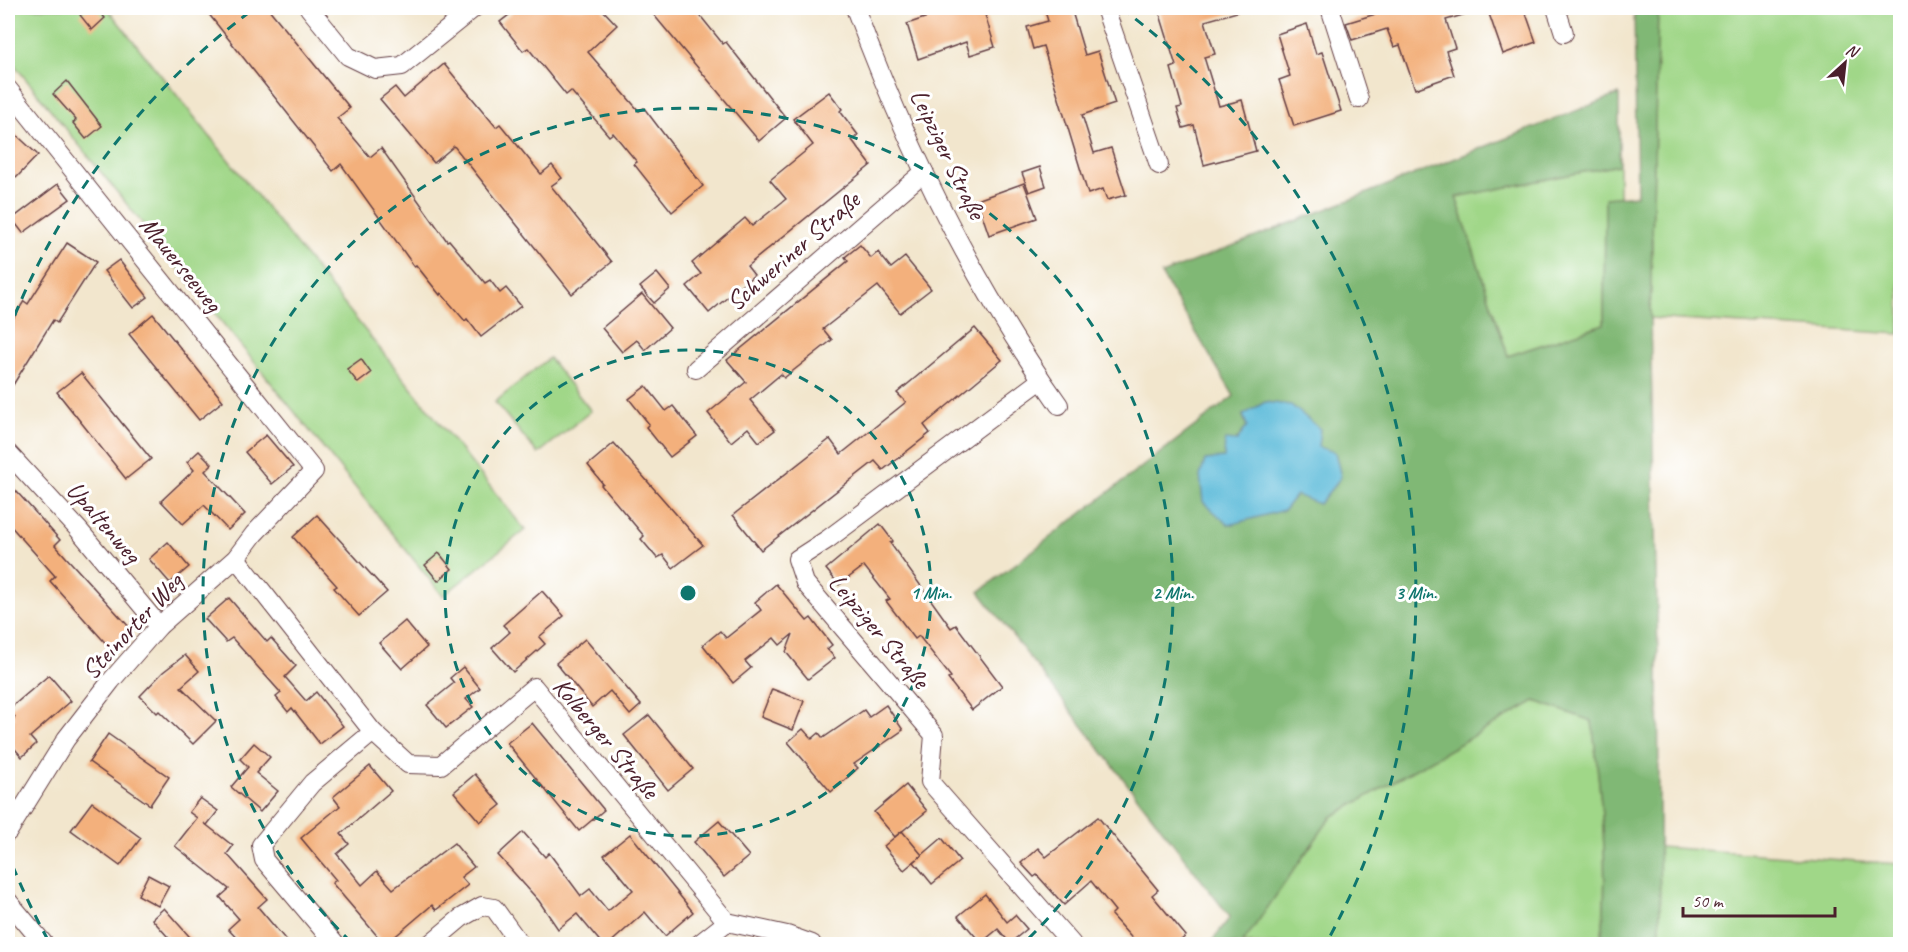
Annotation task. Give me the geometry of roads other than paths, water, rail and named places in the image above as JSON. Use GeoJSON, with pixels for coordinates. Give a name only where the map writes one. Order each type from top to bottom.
{"type":"FeatureCollection","features":[{"type":"Feature","properties":{"kind":"street"},"geometry":{"type":"LineString","coordinates":[[309,8],[348,56],[375,69],[402,66],[474,8]]}},
{"type":"Feature","properties":{"kind":"street","name":"Leipziger Straße"},"geometry":{"type":"LineString","coordinates":[[855,8],[924,172],[1008,329],[1059,405]]}},
{"type":"Feature","properties":{"kind":"street"},"geometry":{"type":"LineString","coordinates":[[1105,8],[1159,165]]}},
{"type":"Feature","properties":{"kind":"street"},"geometry":{"type":"LineString","coordinates":[[1330,8],[1359,99]]}},
{"type":"Feature","properties":{"kind":"street"},"geometry":{"type":"LineString","coordinates":[[1556,8],[1564,33]]}},
{"type":"Feature","properties":{"kind":"street","name":"Mauerseeweg"},"geometry":{"type":"LineString","coordinates":[[8,89],[314,471]]}},
{"type":"Feature","properties":{"kind":"street","name":"Schweriner Straße"},"geometry":{"type":"LineString","coordinates":[[696,369],[924,172]]}},
{"type":"Feature","properties":{"kind":"street","name":"Leipziger Straße"},"geometry":{"type":"LineString","coordinates":[[1041,380],[828,539],[797,559],[805,583],[934,735],[930,782],[1072,945]]}},
{"type":"Feature","properties":{"kind":"street","name":"Upaltenweg"},"geometry":{"type":"LineString","coordinates":[[8,453],[78,530],[159,626]]}},
{"type":"Feature","properties":{"kind":"street","name":"Steinorter Weg"},"geometry":{"type":"LineString","coordinates":[[8,832],[66,740],[159,626],[236,558],[254,534],[314,471]]}},
{"type":"Feature","properties":{"kind":"street","name":"Kolberger Straße"},"geometry":{"type":"LineString","coordinates":[[236,558],[373,732],[408,764],[441,765],[534,687],[727,922]]}},
{"type":"Feature","properties":{"kind":"street"},"geometry":{"type":"LineString","coordinates":[[335,945],[264,860],[261,845],[312,783],[373,732]]}},
{"type":"Feature","properties":{"kind":"street"},"geometry":{"type":"LineString","coordinates":[[8,901],[36,941]]}},
{"type":"Feature","properties":{"kind":"street"},"geometry":{"type":"LineString","coordinates":[[430,945],[461,918],[482,906],[494,909],[520,945]]}},
{"type":"Feature","properties":{"kind":"street"},"geometry":{"type":"LineString","coordinates":[[699,945],[727,922],[787,935],[812,945]]}},
{"type":"Feature","properties":{"kind":"water"},"geometry":{"type":"Polygon","coordinates":[[[1265,402],[1291,405],[1320,429],[1318,447],[1335,452],[1341,477],[1319,504],[1296,495],[1284,510],[1229,525],[1203,502],[1200,476],[1205,460],[1224,458],[1225,440],[1237,441],[1247,426],[1243,415],[1265,402]]]}}]}
